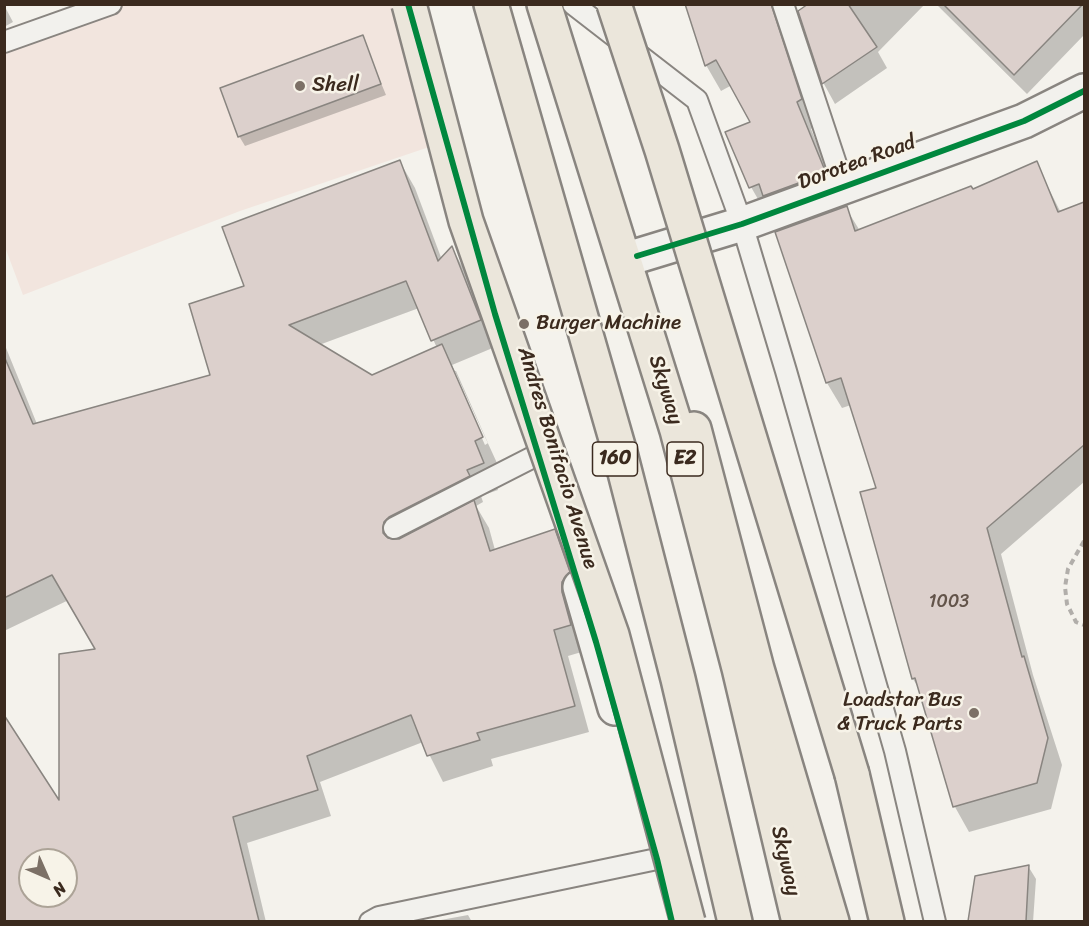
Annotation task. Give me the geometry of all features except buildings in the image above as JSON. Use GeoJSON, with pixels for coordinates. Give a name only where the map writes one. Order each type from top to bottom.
{"type":"FeatureCollection","features":[{"type":"Feature","properties":{"kind":"main road"},"geometry":{"type":"LineString","coordinates":[[408,4],[466,221],[612,635],[688,921]]}},
{"type":"Feature","properties":{"kind":"main road","name":"160"},"geometry":{"type":"LineString","coordinates":[[476,4],[500,92],[566,274],[659,629],[730,921]]}},
{"type":"Feature","properties":{"kind":"main road"},"geometry":{"type":"LineString","coordinates":[[490,4],[620,453],[678,679],[735,921]]}},
{"type":"Feature","properties":{"kind":"main road","name":"Skyway"},"geometry":{"type":"LineString","coordinates":[[544,4],[677,430],[739,668],[799,921]]}},
{"type":"Feature","properties":{"kind":"main road"},"geometry":{"type":"LineString","coordinates":[[558,4],[694,430],[757,669],[832,921]]}},
{"type":"Feature","properties":{"kind":"main road"},"geometry":{"type":"LineString","coordinates":[[614,4],[662,150],[852,774],[887,921]]}},
{"type":"Feature","properties":{"kind":"street","name":"Andres Bonifacio Avenue"},"geometry":{"type":"LineString","coordinates":[[408,4],[495,314],[596,642],[657,859],[672,921]]}},
{"type":"Feature","properties":{"kind":"street","name":"Dorotea Road"},"geometry":{"type":"LineString","coordinates":[[637,256],[742,224],[843,185],[1024,121],[1084,91]]}},
{"type":"Feature","properties":{"kind":"lane"},"geometry":{"type":"LineString","coordinates":[[4,42],[111,4]]}},
{"type":"Feature","properties":{"kind":"lane"},"geometry":{"type":"LineString","coordinates":[[573,4],[697,100],[742,224],[892,740],[935,921]]}},
{"type":"Feature","properties":{"kind":"lane"},"geometry":{"type":"LineString","coordinates":[[783,4],[843,185]]}},
{"type":"Feature","properties":{"kind":"lane"},"geometry":{"type":"LineString","coordinates":[[394,528],[539,454]]}},
{"type":"Feature","properties":{"kind":"lane"},"geometry":{"type":"LineString","coordinates":[[370,921],[379,917],[657,859]]}},
{"type":"Feature","properties":{"kind":"path"},"geometry":{"type":"LineString","coordinates":[[1084,541],[1068,569],[1065,587],[1067,604],[1076,622],[1084,625]]}},
{"type":"Feature","properties":{"kind":"shaded area"},"geometry":{"type":"Polygon","coordinates":[[[79,5],[392,5],[438,144],[240,211],[23,295],[5,247],[5,34],[79,5]]]}},
{"type":"Feature","properties":{"kind":"cycle path"},"geometry":{"type":"LineString","coordinates":[[408,4],[495,314],[596,642],[657,859],[672,922]]}},
{"type":"Feature","properties":{"kind":"cycle path"},"geometry":{"type":"LineString","coordinates":[[637,256],[742,224],[1024,121],[1084,91]]}},
{"type":"Feature","properties":{"kind":"place","name":"Shell"},"geometry":{"type":"Point","coordinates":[300,86]}},
{"type":"Feature","properties":{"kind":"place","name":"Burger Machine"},"geometry":{"type":"Point","coordinates":[524,324]}},
{"type":"Feature","properties":{"kind":"place","name":"Loadstar Bus & Truck Parts"},"geometry":{"type":"Point","coordinates":[974,713]}}]}
